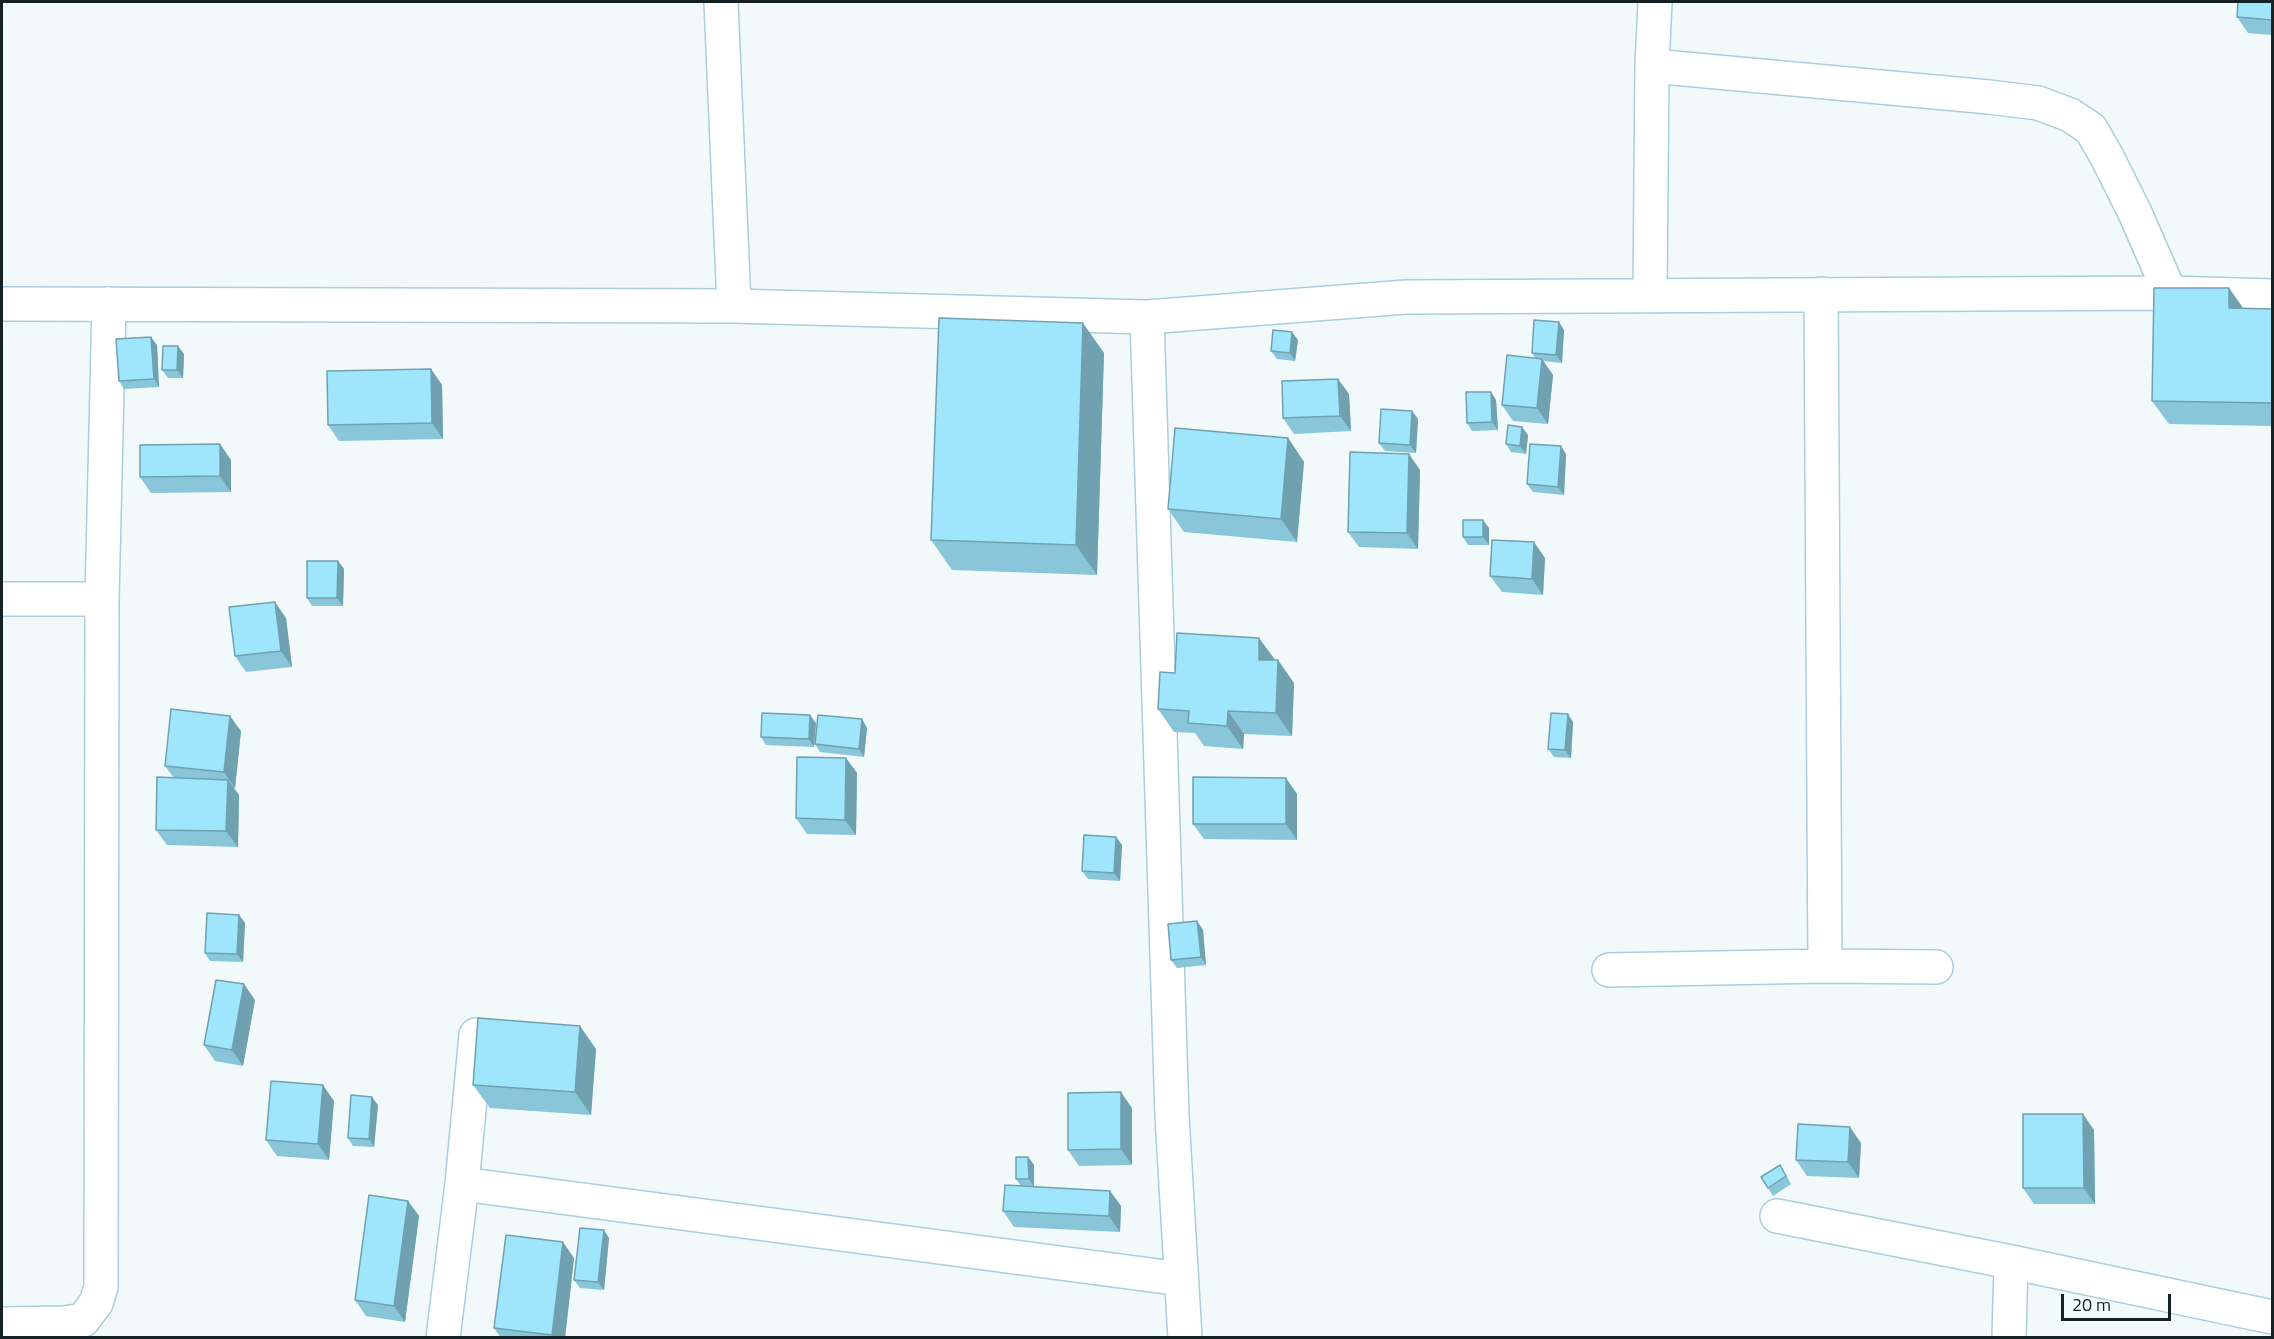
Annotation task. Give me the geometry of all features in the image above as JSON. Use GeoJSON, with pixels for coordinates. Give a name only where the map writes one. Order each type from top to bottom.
{"type":"FeatureCollection","features":[{"type":"Feature","properties":{"kind":"street"},"geometry":{"type":"LineString","coordinates":[[721,2],[735,306]]}},
{"type":"Feature","properties":{"kind":"street"},"geometry":{"type":"LineString","coordinates":[[1650,295],[1652,66],[1655,2]]}},
{"type":"Feature","properties":{"kind":"street"},"geometry":{"type":"LineString","coordinates":[[1652,66],[1989,98],[2038,104],[2070,115],[2091,129],[2107,157],[2135,213],[2170,293]]}},
{"type":"Feature","properties":{"kind":"street"},"geometry":{"type":"LineString","coordinates":[[2,304],[735,306],[1147,317],[1406,297],[2170,293],[2272,296]]}},
{"type":"Feature","properties":{"kind":"street"},"geometry":{"type":"LineString","coordinates":[[1821,294],[1825,966]]}},
{"type":"Feature","properties":{"kind":"street"},"geometry":{"type":"LineString","coordinates":[[101,1338],[102,599],[109,304]]}},
{"type":"Feature","properties":{"kind":"street"},"geometry":{"type":"LineString","coordinates":[[1147,317],[1172,1104],[1185,1338]]}},
{"type":"Feature","properties":{"kind":"street"},"geometry":{"type":"LineString","coordinates":[[2,599],[102,599]]}},
{"type":"Feature","properties":{"kind":"street"},"geometry":{"type":"LineString","coordinates":[[1609,970],[1825,966],[1936,967]]}},
{"type":"Feature","properties":{"kind":"street"},"geometry":{"type":"LineString","coordinates":[[442,1338],[462,1185],[476,1035]]}},
{"type":"Feature","properties":{"kind":"street"},"geometry":{"type":"LineString","coordinates":[[462,1185],[1181,1280]]}},
{"type":"Feature","properties":{"kind":"street"},"geometry":{"type":"LineString","coordinates":[[1777,1216],[2272,1317]]}},
{"type":"Feature","properties":{"kind":"street"},"geometry":{"type":"LineString","coordinates":[[2009,1338],[2011,1262]]}},
{"type":"Feature","properties":{"kind":"street"},"geometry":{"type":"LineString","coordinates":[[2,1324],[64,1323],[83,1320],[96,1303],[102,1267]]}},
{"type":"Feature","properties":{"kind":"building"},"geometry":{"type":"Polygon","coordinates":[[[2238,2],[2272,2],[2272,20],[2237,17],[2238,2]]]}},
{"type":"Feature","properties":{"kind":"building"},"geometry":{"type":"Polygon","coordinates":[[[2154,288],[2229,288],[2229,308],[2272,309],[2272,403],[2152,401],[2154,288]]]}},
{"type":"Feature","properties":{"kind":"building"},"geometry":{"type":"Polygon","coordinates":[[[939,318],[1083,323],[1076,545],[931,540],[939,318]]]}},
{"type":"Feature","properties":{"kind":"building"},"geometry":{"type":"Polygon","coordinates":[[[1534,320],[1559,322],[1556,355],[1532,353],[1534,320]]]}},
{"type":"Feature","properties":{"kind":"building"},"geometry":{"type":"Polygon","coordinates":[[[1273,330],[1292,332],[1290,353],[1271,351],[1273,330]]]}},
{"type":"Feature","properties":{"kind":"building"},"geometry":{"type":"Polygon","coordinates":[[[151,337],[154,379],[119,381],[116,339],[151,337]]]}},
{"type":"Feature","properties":{"kind":"building"},"geometry":{"type":"Polygon","coordinates":[[[163,346],[178,346],[177,370],[162,370],[163,346]]]}},
{"type":"Feature","properties":{"kind":"building"},"geometry":{"type":"Polygon","coordinates":[[[1507,355],[1542,359],[1537,408],[1502,405],[1507,355]]]}},
{"type":"Feature","properties":{"kind":"building"},"geometry":{"type":"Polygon","coordinates":[[[431,369],[432,423],[328,425],[327,371],[431,369]]]}},
{"type":"Feature","properties":{"kind":"building"},"geometry":{"type":"Polygon","coordinates":[[[1338,379],[1340,416],[1283,418],[1282,381],[1338,379]]]}},
{"type":"Feature","properties":{"kind":"building"},"geometry":{"type":"Polygon","coordinates":[[[1466,392],[1491,392],[1492,422],[1467,423],[1466,392]]]}},
{"type":"Feature","properties":{"kind":"building"},"geometry":{"type":"Polygon","coordinates":[[[1381,409],[1412,411],[1410,445],[1379,443],[1381,409]]]}},
{"type":"Feature","properties":{"kind":"building"},"geometry":{"type":"Polygon","coordinates":[[[1508,425],[1522,427],[1520,446],[1506,444],[1508,425]]]}},
{"type":"Feature","properties":{"kind":"building"},"geometry":{"type":"Polygon","coordinates":[[[1175,428],[1288,438],[1281,519],[1168,509],[1175,428]]]}},
{"type":"Feature","properties":{"kind":"building"},"geometry":{"type":"Polygon","coordinates":[[[220,444],[220,476],[140,477],[140,445],[220,444]]]}},
{"type":"Feature","properties":{"kind":"building"},"geometry":{"type":"Polygon","coordinates":[[[1530,444],[1561,446],[1558,487],[1527,484],[1530,444]]]}},
{"type":"Feature","properties":{"kind":"building"},"geometry":{"type":"Polygon","coordinates":[[[1350,452],[1409,454],[1407,533],[1348,532],[1350,452]]]}},
{"type":"Feature","properties":{"kind":"building"},"geometry":{"type":"Polygon","coordinates":[[[1463,520],[1483,520],[1483,537],[1463,537],[1463,520]]]}},
{"type":"Feature","properties":{"kind":"building"},"geometry":{"type":"Polygon","coordinates":[[[1492,540],[1534,542],[1532,579],[1490,576],[1492,540]]]}},
{"type":"Feature","properties":{"kind":"building"},"geometry":{"type":"Polygon","coordinates":[[[307,561],[338,561],[337,598],[307,598],[307,561]]]}},
{"type":"Feature","properties":{"kind":"building"},"geometry":{"type":"Polygon","coordinates":[[[275,602],[281,651],[235,656],[229,607],[275,602]]]}},
{"type":"Feature","properties":{"kind":"building"},"geometry":{"type":"Polygon","coordinates":[[[1177,633],[1259,638],[1259,660],[1278,660],[1276,713],[1228,711],[1227,726],[1188,723],[1189,711],[1158,709],[1160,672],[1175,673],[1177,633]]]}},
{"type":"Feature","properties":{"kind":"building"},"geometry":{"type":"Polygon","coordinates":[[[171,709],[230,716],[224,772],[165,766],[171,709]]]}},
{"type":"Feature","properties":{"kind":"building"},"geometry":{"type":"Polygon","coordinates":[[[762,713],[810,715],[809,739],[761,737],[762,713]]]}},
{"type":"Feature","properties":{"kind":"building"},"geometry":{"type":"Polygon","coordinates":[[[1551,713],[1568,714],[1565,750],[1548,749],[1551,713]]]}},
{"type":"Feature","properties":{"kind":"building"},"geometry":{"type":"Polygon","coordinates":[[[818,715],[862,719],[859,749],[815,744],[818,715]]]}},
{"type":"Feature","properties":{"kind":"building"},"geometry":{"type":"Polygon","coordinates":[[[797,757],[846,758],[845,820],[796,818],[797,757]]]}},
{"type":"Feature","properties":{"kind":"building"},"geometry":{"type":"Polygon","coordinates":[[[157,777],[228,780],[226,831],[156,830],[157,777]]]}},
{"type":"Feature","properties":{"kind":"building"},"geometry":{"type":"Polygon","coordinates":[[[1193,777],[1286,778],[1286,824],[1193,824],[1193,777]]]}},
{"type":"Feature","properties":{"kind":"building"},"geometry":{"type":"Polygon","coordinates":[[[1084,835],[1116,837],[1114,873],[1082,871],[1084,835]]]}},
{"type":"Feature","properties":{"kind":"building"},"geometry":{"type":"Polygon","coordinates":[[[207,913],[239,915],[237,954],[205,953],[207,913]]]}},
{"type":"Feature","properties":{"kind":"building"},"geometry":{"type":"Polygon","coordinates":[[[1197,921],[1201,957],[1171,960],[1168,924],[1197,921]]]}},
{"type":"Feature","properties":{"kind":"building"},"geometry":{"type":"Polygon","coordinates":[[[216,980],[244,984],[232,1050],[204,1045],[216,980]]]}},
{"type":"Feature","properties":{"kind":"building"},"geometry":{"type":"Polygon","coordinates":[[[478,1018],[580,1026],[575,1092],[473,1085],[478,1018]]]}},
{"type":"Feature","properties":{"kind":"building"},"geometry":{"type":"Polygon","coordinates":[[[271,1081],[323,1085],[318,1144],[266,1140],[271,1081]]]}},
{"type":"Feature","properties":{"kind":"building"},"geometry":{"type":"Polygon","coordinates":[[[1121,1092],[1121,1149],[1068,1150],[1068,1093],[1121,1092]]]}},
{"type":"Feature","properties":{"kind":"building"},"geometry":{"type":"Polygon","coordinates":[[[351,1095],[372,1097],[369,1139],[348,1138],[351,1095]]]}},
{"type":"Feature","properties":{"kind":"building"},"geometry":{"type":"Polygon","coordinates":[[[2023,1114],[2083,1114],[2084,1188],[2023,1188],[2023,1114]]]}},
{"type":"Feature","properties":{"kind":"building"},"geometry":{"type":"Polygon","coordinates":[[[1798,1124],[1850,1127],[1848,1162],[1796,1160],[1798,1124]]]}},
{"type":"Feature","properties":{"kind":"building"},"geometry":{"type":"Polygon","coordinates":[[[1016,1157],[1028,1157],[1029,1179],[1016,1179],[1016,1157]]]}},
{"type":"Feature","properties":{"kind":"building"},"geometry":{"type":"Polygon","coordinates":[[[1780,1165],[1786,1176],[1768,1188],[1761,1177],[1780,1165]]]}},
{"type":"Feature","properties":{"kind":"building"},"geometry":{"type":"Polygon","coordinates":[[[1005,1185],[1110,1191],[1109,1216],[1003,1211],[1005,1185]]]}},
{"type":"Feature","properties":{"kind":"building"},"geometry":{"type":"Polygon","coordinates":[[[369,1195],[408,1201],[394,1306],[355,1300],[369,1195]]]}},
{"type":"Feature","properties":{"kind":"building"},"geometry":{"type":"Polygon","coordinates":[[[580,1228],[604,1230],[598,1282],[574,1280],[580,1228]]]}},
{"type":"Feature","properties":{"kind":"building"},"geometry":{"type":"Polygon","coordinates":[[[506,1235],[563,1242],[552,1335],[494,1328],[506,1235]]]}}]}
